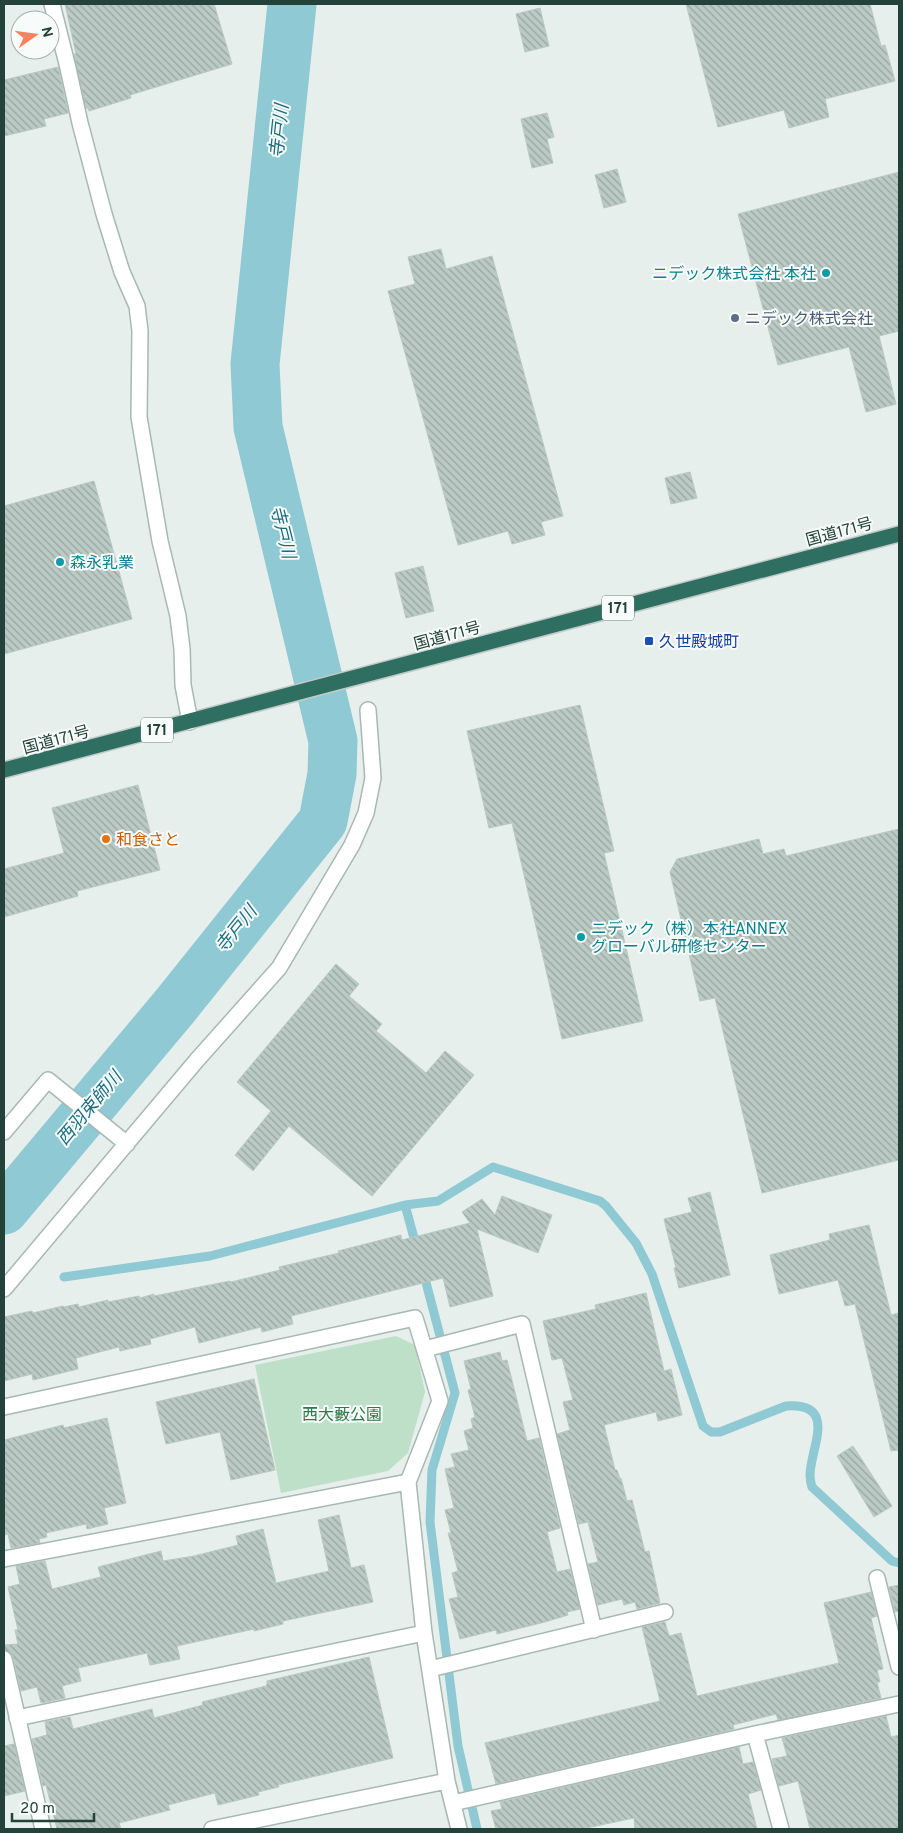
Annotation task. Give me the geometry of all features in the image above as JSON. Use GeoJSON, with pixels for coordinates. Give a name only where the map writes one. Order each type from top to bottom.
{"type":"FeatureCollection","features":[{"type":"Feature","properties":{"kind":"highway","name":"国道171号"},"geometry":{"type":"LineString","coordinates":[[4,770],[899,534]]}},
{"type":"Feature","properties":{"kind":"street"},"geometry":{"type":"LineString","coordinates":[[52,4],[104,214],[122,272],[137,306],[140,330],[139,417],[160,541],[178,616],[184,685],[190,722]]}},
{"type":"Feature","properties":{"kind":"street"},"geometry":{"type":"LineString","coordinates":[[4,1288],[197,1060],[280,968],[352,845],[366,813],[373,778],[368,710]]}},
{"type":"Feature","properties":{"kind":"street"},"geometry":{"type":"LineString","coordinates":[[4,1132],[48,1080],[127,1144]]}},
{"type":"Feature","properties":{"kind":"street"},"geometry":{"type":"LineString","coordinates":[[4,1407],[415,1318],[440,1401],[408,1482],[424,1633],[448,1781],[459,1829]]}},
{"type":"Feature","properties":{"kind":"street"},"geometry":{"type":"LineString","coordinates":[[425,1349],[522,1324],[594,1630]]}},
{"type":"Feature","properties":{"kind":"street"},"geometry":{"type":"LineString","coordinates":[[4,1559],[408,1482]]}},
{"type":"Feature","properties":{"kind":"street"},"geometry":{"type":"LineString","coordinates":[[876,1578],[896,1637],[899,1667]]}},
{"type":"Feature","properties":{"kind":"street"},"geometry":{"type":"LineString","coordinates":[[430,1669],[665,1612]]}},
{"type":"Feature","properties":{"kind":"street"},"geometry":{"type":"LineString","coordinates":[[17,1718],[424,1633]]}},
{"type":"Feature","properties":{"kind":"street"},"geometry":{"type":"LineString","coordinates":[[4,1659],[43,1829]]}},
{"type":"Feature","properties":{"kind":"street"},"geometry":{"type":"LineString","coordinates":[[453,1804],[755,1734],[899,1704]]}},
{"type":"Feature","properties":{"kind":"street"},"geometry":{"type":"LineString","coordinates":[[755,1734],[781,1829]]}},
{"type":"Feature","properties":{"kind":"street"},"geometry":{"type":"LineString","coordinates":[[212,1829],[448,1781]]}},
{"type":"Feature","properties":{"kind":"green space","name":"西大藪公園"},"geometry":{"type":"Polygon","coordinates":[[[396,1336],[415,1345],[425,1392],[408,1453],[388,1471],[281,1493],[255,1365],[396,1336]]]}},
{"type":"Feature","properties":{"kind":"building"},"geometry":{"type":"Polygon","coordinates":[[[65,4],[214,4],[232,64],[130,95],[131,98],[89,111],[86,108],[65,4]]]}},
{"type":"Feature","properties":{"kind":"building"},"geometry":{"type":"Polygon","coordinates":[[[686,4],[870,4],[881,46],[885,45],[895,81],[825,99],[829,117],[789,128],[784,110],[718,127],[686,4]]]}},
{"type":"Feature","properties":{"kind":"building"},"geometry":{"type":"Polygon","coordinates":[[[540,8],[549,46],[525,52],[516,14],[540,8]]]}},
{"type":"Feature","properties":{"kind":"building"},"geometry":{"type":"Polygon","coordinates":[[[58,67],[68,113],[44,119],[46,126],[4,136],[4,80],[58,67]]]}},
{"type":"Feature","properties":{"kind":"building"},"geometry":{"type":"Polygon","coordinates":[[[547,113],[554,137],[547,139],[553,163],[532,168],[521,119],[547,113]]]}},
{"type":"Feature","properties":{"kind":"building"},"geometry":{"type":"Polygon","coordinates":[[[617,169],[626,202],[604,208],[595,175],[617,169]]]}},
{"type":"Feature","properties":{"kind":"building","name":"ニデック株式会社 本社"},"geometry":{"type":"Polygon","coordinates":[[[899,172],[899,331],[879,336],[896,404],[866,412],[849,347],[778,365],[738,214],[899,172]]]}},
{"type":"Feature","properties":{"kind":"building"},"geometry":{"type":"Polygon","coordinates":[[[441,249],[446,269],[492,256],[563,516],[541,522],[545,535],[512,544],[508,531],[458,545],[388,291],[415,284],[408,257],[441,249]]]}},
{"type":"Feature","properties":{"kind":"building"},"geometry":{"type":"Polygon","coordinates":[[[690,472],[697,498],[671,504],[665,478],[690,472]]]}},
{"type":"Feature","properties":{"kind":"building","name":"森永乳業"},"geometry":{"type":"Polygon","coordinates":[[[94,481],[132,619],[4,654],[4,506],[94,481]]]}},
{"type":"Feature","properties":{"kind":"building"},"geometry":{"type":"Polygon","coordinates":[[[423,566],[434,611],[406,618],[395,573],[423,566]]]}},
{"type":"Feature","properties":{"kind":"building","name":"ニデック（株）本社ANNEX グローバル研修センター"},"geometry":{"type":"Polygon","coordinates":[[[580,705],[614,851],[604,853],[643,1021],[562,1039],[512,823],[489,828],[467,731],[580,705]]]}},
{"type":"Feature","properties":{"kind":"building","name":"和食さと"},"geometry":{"type":"Polygon","coordinates":[[[138,785],[160,870],[77,891],[78,896],[4,917],[4,869],[64,853],[52,808],[138,785]]]}},
{"type":"Feature","properties":{"kind":"building"},"geometry":{"type":"Polygon","coordinates":[[[899,829],[899,1160],[762,1193],[715,998],[700,1001],[670,872],[677,859],[759,839],[763,854],[784,849],[786,856],[899,829]]]}},
{"type":"Feature","properties":{"kind":"building"},"geometry":{"type":"Polygon","coordinates":[[[336,964],[359,984],[349,996],[382,1024],[376,1031],[426,1073],[445,1051],[474,1075],[372,1196],[289,1126],[253,1171],[235,1155],[271,1111],[237,1082],[336,964]]]}},
{"type":"Feature","properties":{"kind":"building"},"geometry":{"type":"Polygon","coordinates":[[[710,1192],[730,1275],[679,1288],[664,1219],[692,1212],[688,1198],[710,1192]]]}},
{"type":"Feature","properties":{"kind":"building"},"geometry":{"type":"Polygon","coordinates":[[[502,1196],[552,1215],[538,1253],[477,1229],[493,1296],[450,1307],[443,1278],[291,1316],[293,1324],[262,1332],[261,1327],[199,1343],[195,1327],[150,1339],[151,1344],[120,1351],[119,1347],[76,1358],[78,1369],[33,1380],[32,1374],[4,1381],[4,1317],[63,1306],[78,1304],[79,1307],[108,1300],[108,1302],[139,1296],[140,1298],[154,1294],[154,1296],[231,1282],[280,1270],[279,1267],[339,1253],[338,1251],[401,1235],[402,1240],[470,1223],[462,1212],[482,1199],[495,1215],[502,1196]]]}},
{"type":"Feature","properties":{"kind":"building"},"geometry":{"type":"Polygon","coordinates":[[[869,1225],[891,1315],[899,1313],[899,1450],[891,1451],[855,1304],[845,1306],[838,1280],[779,1294],[770,1255],[830,1240],[829,1234],[869,1225]]]}},
{"type":"Feature","properties":{"kind":"building"},"geometry":{"type":"Polygon","coordinates":[[[646,1293],[664,1371],[671,1369],[682,1415],[658,1421],[656,1412],[604,1425],[615,1470],[617,1470],[621,1478],[627,1501],[632,1500],[645,1552],[649,1551],[660,1603],[637,1609],[635,1602],[624,1605],[622,1599],[598,1605],[588,1564],[598,1562],[588,1522],[579,1524],[557,1434],[570,1430],[563,1402],[573,1400],[562,1358],[552,1360],[543,1321],[596,1309],[595,1305],[646,1293]]]}},
{"type":"Feature","properties":{"kind":"building"},"geometry":{"type":"Polygon","coordinates":[[[500,1352],[502,1361],[507,1360],[527,1441],[539,1438],[560,1528],[547,1532],[557,1572],[570,1569],[580,1609],[567,1612],[568,1615],[545,1622],[497,1634],[496,1630],[460,1639],[449,1599],[458,1597],[452,1573],[458,1571],[448,1533],[451,1533],[445,1510],[454,1508],[445,1469],[455,1467],[451,1454],[469,1450],[464,1431],[473,1428],[471,1419],[475,1417],[468,1390],[471,1389],[464,1361],[500,1352]]]}},
{"type":"Feature","properties":{"kind":"building"},"geometry":{"type":"Polygon","coordinates":[[[254,1379],[275,1470],[231,1480],[220,1432],[166,1444],[156,1402],[254,1379]]]}},
{"type":"Feature","properties":{"kind":"building"},"geometry":{"type":"Polygon","coordinates":[[[107,1418],[126,1503],[104,1508],[108,1524],[87,1529],[86,1524],[46,1533],[47,1537],[39,1539],[40,1543],[11,1548],[8,1534],[4,1535],[4,1440],[63,1425],[64,1428],[107,1418]]]}},
{"type":"Feature","properties":{"kind":"building"},"geometry":{"type":"Polygon","coordinates":[[[853,1446],[892,1506],[874,1517],[837,1456],[853,1446]]]}},
{"type":"Feature","properties":{"kind":"building"},"geometry":{"type":"Polygon","coordinates":[[[339,1515],[351,1568],[364,1565],[373,1602],[283,1621],[283,1624],[254,1631],[254,1629],[177,1646],[180,1659],[150,1665],[147,1653],[78,1668],[81,1681],[62,1686],[65,1698],[41,1703],[37,1687],[21,1691],[13,1656],[10,1652],[4,1650],[4,1645],[18,1644],[15,1630],[18,1630],[8,1587],[20,1584],[16,1566],[45,1561],[52,1589],[101,1577],[98,1567],[161,1551],[163,1561],[194,1556],[238,1545],[236,1536],[263,1529],[276,1583],[329,1571],[318,1520],[339,1515]]]}},
{"type":"Feature","properties":{"kind":"building"},"geometry":{"type":"Polygon","coordinates":[[[899,1585],[899,1611],[895,1612],[889,1587],[899,1585]]]}},
{"type":"Feature","properties":{"kind":"building"},"geometry":{"type":"Polygon","coordinates":[[[871,1592],[877,1616],[871,1618],[883,1669],[877,1670],[880,1682],[877,1682],[881,1698],[778,1720],[776,1714],[733,1725],[734,1729],[496,1784],[485,1743],[660,1701],[642,1627],[665,1622],[669,1636],[681,1633],[697,1696],[839,1663],[824,1603],[871,1592]]]}},
{"type":"Feature","properties":{"kind":"building"},"geometry":{"type":"Polygon","coordinates":[[[369,1657],[393,1758],[278,1785],[279,1787],[258,1792],[259,1795],[218,1805],[215,1793],[168,1805],[170,1810],[119,1823],[121,1829],[57,1829],[46,1785],[43,1786],[32,1739],[47,1735],[45,1722],[70,1717],[73,1729],[152,1709],[154,1718],[203,1705],[202,1702],[266,1686],[267,1681],[369,1657]]]}},
{"type":"Feature","properties":{"kind":"building"},"geometry":{"type":"Polygon","coordinates":[[[886,1716],[891,1737],[899,1735],[899,1829],[810,1829],[798,1781],[779,1786],[772,1759],[787,1756],[782,1738],[886,1716]]]}},
{"type":"Feature","properties":{"kind":"building"},"geometry":{"type":"Polygon","coordinates":[[[14,1744],[25,1791],[4,1796],[4,1746],[14,1744]]]}},
{"type":"Feature","properties":{"kind":"building"},"geometry":{"type":"Polygon","coordinates":[[[739,1747],[743,1764],[753,1762],[761,1790],[748,1794],[757,1829],[635,1829],[634,1818],[582,1829],[496,1829],[491,1811],[502,1809],[500,1802],[739,1747]]]}},
{"type":"Feature","properties":{"kind":"waterway","name":"寺戸川"},"geometry":{"type":"LineString","coordinates":[[4,1210],[175,1006],[323,821],[332,774],[333,741],[258,427],[255,364],[292,4]]}},
{"type":"Feature","properties":{"kind":"waterway"},"geometry":{"type":"LineString","coordinates":[[64,1277],[210,1256],[405,1205],[438,1201],[493,1167],[600,1201],[636,1243],[652,1274],[703,1426],[711,1432],[720,1432],[786,1406],[802,1407],[812,1411],[817,1419],[818,1429],[811,1464],[812,1487],[892,1561],[899,1563]]}},
{"type":"Feature","properties":{"kind":"waterway"},"geometry":{"type":"LineString","coordinates":[[405,1205],[417,1249]]}},
{"type":"Feature","properties":{"kind":"waterway"},"geometry":{"type":"LineString","coordinates":[[423,1271],[455,1393],[432,1470],[430,1522],[458,1746],[477,1829]]}},
{"type":"Feature","properties":{"kind":"place","name":"ニデック株式会社 本社"},"geometry":{"type":"Point","coordinates":[826,273]}},
{"type":"Feature","properties":{"kind":"place","name":"ニデック株式会社"},"geometry":{"type":"Point","coordinates":[735,318]}},
{"type":"Feature","properties":{"kind":"place","name":"森永乳業"},"geometry":{"type":"Point","coordinates":[60,562]}},
{"type":"Feature","properties":{"kind":"place","name":"久世殿城町"},"geometry":{"type":"Point","coordinates":[649,641]}},
{"type":"Feature","properties":{"kind":"place","name":"和食さと"},"geometry":{"type":"Point","coordinates":[106,839]}},
{"type":"Feature","properties":{"kind":"place","name":"ニデック（株）本社ANNEX グローバル研修センター"},"geometry":{"type":"Point","coordinates":[581,937]}},
{"type":"Feature","properties":{"kind":"water label","name":"西羽束師川"},"geometry":{"type":"Point","coordinates":[89,1108]}}]}
